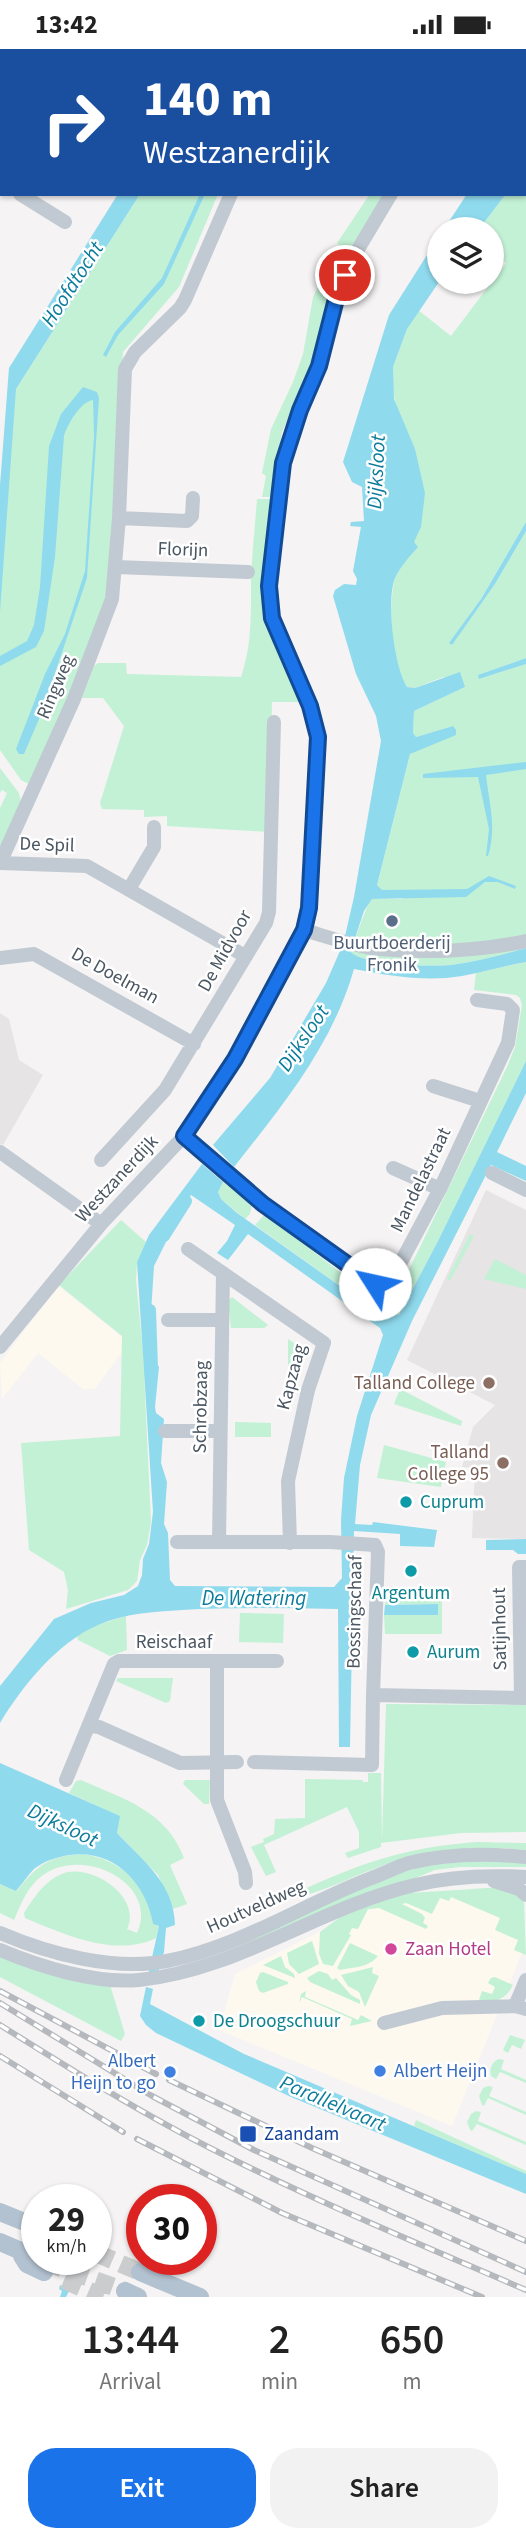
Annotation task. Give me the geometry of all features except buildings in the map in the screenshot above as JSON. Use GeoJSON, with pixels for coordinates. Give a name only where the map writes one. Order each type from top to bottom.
{"type":"FeatureCollection","features":[{"type":"Feature","properties":{"kind":"main road"},"geometry":{"type":"LineString","coordinates":[[0,2211],[21,2220]]}},
{"type":"Feature","properties":{"kind":"main road"},"geometry":{"type":"LineString","coordinates":[[0,2242],[21,2251]]}},
{"type":"Feature","properties":{"kind":"main road"},"geometry":{"type":"LineString","coordinates":[[149,2275],[200,2297]]}},
{"type":"Feature","properties":{"kind":"street"},"geometry":{"type":"LineString","coordinates":[[23,196],[65,222]]}},
{"type":"Feature","properties":{"kind":"street","name":"Ringweg"},"geometry":{"type":"LineString","coordinates":[[0,863],[82,677],[112,599],[119,518],[125,369],[135,352],[186,300],[230,196]]}},
{"type":"Feature","properties":{"kind":"street","name":"Westzanerdijk"},"geometry":{"type":"LineString","coordinates":[[0,1347],[100,1224],[184,1136],[235,1059],[304,930],[309,908],[318,737],[310,706],[272,618],[270,604],[269,586],[282,469],[288,444],[322,357],[337,295],[354,255],[390,196]]}},
{"type":"Feature","properties":{"kind":"street"},"geometry":{"type":"LineString","coordinates":[[119,518],[187,521],[192,516],[193,498]]}},
{"type":"Feature","properties":{"kind":"street","name":"Florijn"},"geometry":{"type":"LineString","coordinates":[[116,566],[248,572]]}},
{"type":"Feature","properties":{"kind":"street","name":"De Midvoor"},"geometry":{"type":"LineString","coordinates":[[102,1160],[165,1090],[261,931],[269,912],[274,722]]}},
{"type":"Feature","properties":{"kind":"street"},"geometry":{"type":"LineString","coordinates":[[128,889],[154,847],[155,827]]}},
{"type":"Feature","properties":{"kind":"street","name":"De Spil"},"geometry":{"type":"LineString","coordinates":[[0,863],[87,866],[245,956]]}},
{"type":"Feature","properties":{"kind":"street"},"geometry":{"type":"LineString","coordinates":[[304,930],[377,949],[446,950],[506,946],[526,941]]}},
{"type":"Feature","properties":{"kind":"street","name":"De Doelman"},"geometry":{"type":"LineString","coordinates":[[7,958],[34,954],[194,1044]]}},
{"type":"Feature","properties":{"kind":"street","name":"Mandelastraat"},"geometry":{"type":"LineString","coordinates":[[184,1136],[263,1204],[375,1284],[385,1285],[393,1277],[440,1189],[508,1043],[513,1010],[507,1004],[477,1000]]}},
{"type":"Feature","properties":{"kind":"street"},"geometry":{"type":"LineString","coordinates":[[433,1086],[480,1101]]}},
{"type":"Feature","properties":{"kind":"street"},"geometry":{"type":"LineString","coordinates":[[0,1152],[100,1224]]}},
{"type":"Feature","properties":{"kind":"street"},"geometry":{"type":"LineString","coordinates":[[393,1168],[440,1189]]}},
{"type":"Feature","properties":{"kind":"street"},"geometry":{"type":"LineString","coordinates":[[492,1173],[526,1189]]}},
{"type":"Feature","properties":{"kind":"street","name":"Kapzaag"},"geometry":{"type":"LineString","coordinates":[[188,1249],[324,1343],[308,1390],[288,1481],[290,1542]]}},
{"type":"Feature","properties":{"kind":"street","name":"Schrobzaag"},"geometry":{"type":"LineString","coordinates":[[219,1541],[223,1273]]}},
{"type":"Feature","properties":{"kind":"street"},"geometry":{"type":"LineString","coordinates":[[169,1321],[222,1320]]}},
{"type":"Feature","properties":{"kind":"street"},"geometry":{"type":"LineString","coordinates":[[165,1431],[219,1431]]}},
{"type":"Feature","properties":{"kind":"street"},"geometry":{"type":"LineString","coordinates":[[177,1542],[290,1542]]}},
{"type":"Feature","properties":{"kind":"street","name":"Bossingschaaf"},"geometry":{"type":"LineString","coordinates":[[254,1762],[372,1765],[378,1552],[375,1545],[360,1543],[290,1542]]}},
{"type":"Feature","properties":{"kind":"street","name":"Satijnhout"},"geometry":{"type":"LineString","coordinates":[[523,1698],[519,1567],[526,1567]]}},
{"type":"Feature","properties":{"kind":"street","name":"Reischaaf"},"geometry":{"type":"LineString","coordinates":[[65,1780],[114,1664],[119,1661],[277,1661]]}},
{"type":"Feature","properties":{"kind":"street"},"geometry":{"type":"LineString","coordinates":[[217,1662],[217,1800],[245,1872],[246,1883]]}},
{"type":"Feature","properties":{"kind":"street","name":"Bossingschaaf"},"geometry":{"type":"LineString","coordinates":[[373,1695],[523,1698]]}},
{"type":"Feature","properties":{"kind":"street"},"geometry":{"type":"LineString","coordinates":[[90,1726],[99,1727],[180,1763],[237,1762]]}},
{"type":"Feature","properties":{"kind":"street","name":"Houtveldweg"},"geometry":{"type":"LineString","coordinates":[[0,1933],[37,1949],[71,1958],[143,1963],[166,1961],[218,1947],[331,1894],[408,1864],[446,1856],[486,1853],[526,1857]]}},
{"type":"Feature","properties":{"kind":"street"},"geometry":{"type":"LineString","coordinates":[[472,1877],[511,1886],[526,1895]]}},
{"type":"Feature","properties":{"kind":"street","name":"Houtveldweg"},"geometry":{"type":"LineString","coordinates":[[0,1950],[39,1966],[77,1974],[138,1980],[162,1977],[205,1968],[338,1911],[415,1885],[472,1877],[526,1877]]}},
{"type":"Feature","properties":{"kind":"street"},"geometry":{"type":"LineString","coordinates":[[384,2023],[442,2008],[521,2007],[526,1980]]}},
{"type":"Feature","properties":{"kind":"shaded area"},"geometry":{"type":"Polygon","coordinates":[[[0,1013],[9,1019],[19,1060],[43,1075],[3,1145],[0,1144],[0,1013]]]}},
{"type":"Feature","properties":{"kind":"shaded area","name":"Talland College"},"geometry":{"type":"Polygon","coordinates":[[[486,1190],[526,1210],[526,1539],[472,1538],[475,1468],[462,1467],[473,1427],[495,1405],[407,1360],[486,1190]]]}},
{"type":"Feature","properties":{"kind":"shaded area"},"geometry":{"type":"Polygon","coordinates":[[[58,1286],[122,1337],[122,1352],[95,1389],[83,1389],[38,1353],[2,1399],[0,1363],[58,1286]]]}},
{"type":"Feature","properties":{"kind":"shaded area"},"geometry":{"type":"Polygon","coordinates":[[[459,1889],[507,1895],[526,1943],[452,2126],[219,2030],[235,1974],[357,1913],[459,1889]]]}},
{"type":"Feature","properties":{"kind":"green space"},"geometry":{"type":"Polygon","coordinates":[[[139,196],[217,196],[179,287],[123,352],[112,583],[35,781],[29,784],[21,780],[0,750],[0,522],[11,389],[16,389],[139,196]]]}},
{"type":"Feature","properties":{"kind":"green space"},"geometry":{"type":"Polygon","coordinates":[[[369,196],[385,196],[352,246],[338,274],[305,381],[282,432],[271,497],[262,497],[266,476],[262,473],[271,429],[303,354],[313,297],[339,245],[337,243],[369,196]]]}},
{"type":"Feature","properties":{"kind":"green space"},"geometry":{"type":"Polygon","coordinates":[[[504,196],[526,196],[526,522],[481,599],[450,643],[452,644],[495,584],[526,531],[526,658],[479,675],[479,679],[526,664],[526,948],[451,965],[381,962],[356,956],[350,951],[372,899],[403,899],[404,890],[381,890],[377,885],[410,754],[453,726],[416,737],[413,733],[414,711],[465,687],[443,677],[415,688],[407,687],[397,663],[391,619],[395,578],[421,527],[392,386],[393,367],[407,329],[418,310],[451,336],[483,294],[504,294],[504,217],[488,217],[504,196]]]}},
{"type":"Feature","properties":{"kind":"green space"},"geometry":{"type":"Polygon","coordinates":[[[257,499],[271,499],[263,585],[304,702],[272,702],[269,832],[167,826],[167,816],[144,817],[144,810],[102,809],[100,803],[124,726],[103,698],[82,698],[94,666],[98,663],[126,663],[127,674],[241,677],[250,629],[251,570],[257,499]]]}},
{"type":"Feature","properties":{"kind":"green space"},"geometry":{"type":"Polygon","coordinates":[[[0,768],[19,793],[21,802],[0,850],[0,808],[7,793],[2,790],[0,793],[0,768]]]}},
{"type":"Feature","properties":{"kind":"green space"},"geometry":{"type":"Polygon","coordinates":[[[526,962],[526,1061],[399,1315],[378,1313],[255,1225],[265,1214],[381,1304],[392,1305],[515,1047],[522,1005],[520,998],[516,995],[474,990],[476,973],[526,962]]]}},
{"type":"Feature","properties":{"kind":"green space"},"geometry":{"type":"Polygon","coordinates":[[[223,1182],[252,1205],[250,1214],[245,1219],[221,1199],[218,1192],[223,1182]]]}},
{"type":"Feature","properties":{"kind":"green space"},"geometry":{"type":"Polygon","coordinates":[[[121,1220],[146,1242],[137,1262],[136,1280],[143,1353],[151,1522],[137,1581],[128,1590],[66,1609],[68,1590],[64,1572],[29,1550],[21,1443],[120,1436],[122,1336],[59,1285],[121,1220]]]}},
{"type":"Feature","properties":{"kind":"green space"},"geometry":{"type":"Polygon","coordinates":[[[470,1234],[474,1236],[450,1281],[447,1279],[470,1234]]]}},
{"type":"Feature","properties":{"kind":"green space"},"geometry":{"type":"Polygon","coordinates":[[[495,1259],[526,1275],[526,1289],[484,1279],[495,1259]]]}},
{"type":"Feature","properties":{"kind":"green space"},"geometry":{"type":"Polygon","coordinates":[[[232,1297],[268,1325],[264,1328],[231,1328],[228,1301],[232,1297]]]}},
{"type":"Feature","properties":{"kind":"green space"},"geometry":{"type":"Polygon","coordinates":[[[288,1339],[307,1352],[288,1411],[288,1339]]]}},
{"type":"Feature","properties":{"kind":"green space"},"geometry":{"type":"Polygon","coordinates":[[[400,1389],[462,1421],[461,1426],[394,1404],[400,1389]]]}},
{"type":"Feature","properties":{"kind":"green space"},"geometry":{"type":"Polygon","coordinates":[[[235,1422],[271,1423],[271,1437],[235,1437],[235,1422]]]}},
{"type":"Feature","properties":{"kind":"green space"},"geometry":{"type":"Polygon","coordinates":[[[384,1445],[446,1462],[441,1487],[377,1478],[384,1445]]]}},
{"type":"Feature","properties":{"kind":"green space"},"geometry":{"type":"Polygon","coordinates":[[[386,1595],[442,1596],[442,1634],[385,1634],[384,1615],[438,1614],[437,1604],[385,1605],[386,1595]]]}},
{"type":"Feature","properties":{"kind":"green space"},"geometry":{"type":"Polygon","coordinates":[[[240,1613],[284,1614],[283,1643],[239,1642],[240,1613]]]}},
{"type":"Feature","properties":{"kind":"green space"},"geometry":{"type":"Polygon","coordinates":[[[126,1616],[127,1650],[110,1656],[78,1640],[77,1636],[97,1625],[126,1616]]]}},
{"type":"Feature","properties":{"kind":"green space"},"geometry":{"type":"Polygon","coordinates":[[[118,1678],[173,1678],[170,1701],[166,1703],[116,1681],[118,1678]]]}},
{"type":"Feature","properties":{"kind":"green space"},"geometry":{"type":"Polygon","coordinates":[[[386,1704],[526,1705],[526,1832],[461,1833],[381,1843],[381,1847],[348,1858],[345,1853],[359,1848],[359,1832],[347,1807],[264,1845],[276,1872],[266,1876],[251,1847],[274,1834],[275,1819],[305,1818],[305,1779],[368,1782],[368,1773],[381,1773],[382,1841],[386,1704]]]}},
{"type":"Feature","properties":{"kind":"green space"},"geometry":{"type":"Polygon","coordinates":[[[81,1780],[142,1808],[166,1828],[184,1858],[170,1865],[187,1904],[173,1909],[158,1875],[117,1833],[119,1816],[69,1793],[76,1781],[81,1780]]]}},
{"type":"Feature","properties":{"kind":"green space"},"geometry":{"type":"Polygon","coordinates":[[[185,1780],[210,1780],[209,1804],[204,1804],[183,1784],[185,1780]]]}},
{"type":"Feature","properties":{"kind":"green space"},"geometry":{"type":"Polygon","coordinates":[[[476,1842],[526,1843],[526,1850],[476,1848],[424,1854],[392,1862],[308,1895],[296,1898],[294,1894],[361,1866],[403,1853],[476,1842]]]}},
{"type":"Feature","properties":{"kind":"green space"},"geometry":{"type":"Polygon","coordinates":[[[83,1854],[110,1862],[138,1886],[145,1897],[153,1924],[159,1926],[156,1938],[140,1944],[107,1945],[73,1937],[25,1918],[24,1913],[28,1907],[50,1881],[62,1874],[86,1873],[111,1885],[121,1894],[128,1905],[130,1917],[127,1929],[137,1933],[141,1914],[137,1897],[126,1883],[110,1872],[91,1866],[71,1865],[52,1870],[31,1886],[14,1920],[0,1913],[0,1884],[17,1891],[45,1863],[61,1857],[83,1854]]]}},
{"type":"Feature","properties":{"kind":"green space"},"geometry":{"type":"Polygon","coordinates":[[[460,1860],[526,1862],[526,1867],[460,1867],[435,1870],[242,1948],[239,1943],[385,1877],[460,1860]]]}},
{"type":"Feature","properties":{"kind":"green space"},"geometry":{"type":"Polygon","coordinates":[[[503,1887],[521,1896],[524,1902],[526,1955],[514,1950],[518,1940],[495,1930],[500,1918],[451,1897],[449,1901],[440,1898],[432,1914],[406,1903],[402,1904],[422,1914],[425,1918],[423,1923],[428,1926],[426,1929],[379,1908],[368,1909],[358,1929],[352,1928],[349,1934],[351,1935],[333,1966],[323,1964],[319,1954],[320,1932],[339,1918],[368,1905],[410,1893],[503,1887]]]}},
{"type":"Feature","properties":{"kind":"green space"},"geometry":{"type":"Polygon","coordinates":[[[312,1941],[319,1964],[299,1974],[289,1964],[287,1953],[312,1941]]]}},
{"type":"Feature","properties":{"kind":"green space"},"geometry":{"type":"Polygon","coordinates":[[[350,1943],[378,1956],[365,1965],[340,1970],[337,1968],[350,1943]]]}},
{"type":"Feature","properties":{"kind":"green space"},"geometry":{"type":"Polygon","coordinates":[[[281,1956],[285,1967],[295,1978],[263,1965],[281,1956]]]}},
{"type":"Feature","properties":{"kind":"green space"},"geometry":{"type":"Polygon","coordinates":[[[0,1957],[77,1982],[110,1985],[125,2034],[121,2041],[0,1977],[0,1957]]]}},
{"type":"Feature","properties":{"kind":"green space"},"geometry":{"type":"Polygon","coordinates":[[[373,1967],[372,1973],[379,1976],[365,2007],[359,1992],[348,1986],[341,1975],[373,1967]]]}},
{"type":"Feature","properties":{"kind":"green space"},"geometry":{"type":"Polygon","coordinates":[[[319,1971],[328,1974],[332,1980],[336,1978],[351,1995],[360,2000],[360,2004],[310,1982],[307,1978],[319,1971]]]}},
{"type":"Feature","properties":{"kind":"green space"},"geometry":{"type":"Polygon","coordinates":[[[263,1972],[288,1984],[263,1993],[259,1991],[256,1982],[263,1972]]]}},
{"type":"Feature","properties":{"kind":"green space"},"geometry":{"type":"Polygon","coordinates":[[[495,1977],[513,1985],[510,1990],[499,1999],[479,2000],[482,1991],[492,1994],[495,1987],[488,1983],[495,1977]]]}},
{"type":"Feature","properties":{"kind":"green space"},"geometry":{"type":"Polygon","coordinates":[[[306,1991],[305,1997],[358,2020],[361,2015],[372,2021],[350,2026],[352,2019],[302,1997],[299,2003],[301,1994],[306,1991]]]}},
{"type":"Feature","properties":{"kind":"green space"},"geometry":{"type":"Polygon","coordinates":[[[510,2035],[525,2040],[521,2049],[512,2045],[508,2053],[503,2050],[510,2035]]]}},
{"type":"Feature","properties":{"kind":"green space"},"geometry":{"type":"Polygon","coordinates":[[[499,2059],[504,2060],[501,2069],[526,2080],[526,2083],[500,2072],[496,2079],[491,2076],[492,2066],[499,2059]]]}},
{"type":"Feature","properties":{"kind":"green space"},"geometry":{"type":"Polygon","coordinates":[[[493,2087],[489,2096],[526,2112],[526,2115],[488,2098],[484,2106],[482,2105],[479,2096],[483,2088],[493,2087]]]}},
{"type":"Feature","properties":{"kind":"green space"},"geometry":{"type":"Polygon","coordinates":[[[476,2111],[481,2112],[478,2121],[526,2142],[526,2145],[477,2124],[470,2130],[467,2122],[476,2111]]]}},
{"type":"Feature","properties":{"kind":"green space"},"geometry":{"type":"Polygon","coordinates":[[[416,2120],[526,2171],[526,2174],[414,2126],[416,2120]]]}},
{"type":"Feature","properties":{"kind":"water","name":"Hoofdtocht"},"geometry":{"type":"Polygon","coordinates":[[[117,196],[139,196],[16,389],[0,612],[0,485],[9,368],[117,196]]]}},
{"type":"Feature","properties":{"kind":"water"},"geometry":{"type":"Polygon","coordinates":[[[199,196],[204,196],[164,284],[118,335],[106,357],[103,355],[115,332],[162,278],[199,196]]]}},
{"type":"Feature","properties":{"kind":"water"},"geometry":{"type":"Polygon","coordinates":[[[466,196],[504,196],[488,217],[452,217],[466,196]]]}},
{"type":"Feature","properties":{"kind":"water"},"geometry":{"type":"Polygon","coordinates":[[[427,255],[427,294],[431,294],[407,329],[393,367],[394,399],[415,449],[425,493],[421,527],[414,542],[418,547],[395,578],[391,617],[398,665],[407,687],[415,688],[460,672],[465,687],[414,711],[413,733],[416,737],[453,726],[456,735],[410,754],[377,885],[382,890],[467,889],[489,876],[516,886],[515,889],[498,882],[485,882],[466,897],[372,899],[364,911],[355,938],[345,936],[381,741],[376,716],[356,674],[333,596],[335,590],[344,584],[356,585],[357,579],[353,571],[361,527],[350,526],[351,522],[364,521],[362,487],[352,482],[343,462],[389,315],[427,255]]]}},
{"type":"Feature","properties":{"kind":"water"},"geometry":{"type":"Polygon","coordinates":[[[83,387],[97,392],[99,398],[87,578],[42,712],[24,754],[19,754],[16,749],[45,674],[65,634],[85,571],[94,436],[93,400],[79,409],[64,436],[55,557],[44,631],[36,647],[0,666],[0,656],[27,641],[34,625],[40,587],[49,446],[61,414],[83,387]]]}},
{"type":"Feature","properties":{"kind":"water"},"geometry":{"type":"Polygon","coordinates":[[[526,522],[526,531],[495,584],[452,645],[449,643],[481,599],[526,522]]]}},
{"type":"Feature","properties":{"kind":"water"},"geometry":{"type":"Polygon","coordinates":[[[526,658],[526,664],[479,679],[478,675],[526,658]]]}},
{"type":"Feature","properties":{"kind":"water"},"geometry":{"type":"Polygon","coordinates":[[[526,762],[526,769],[486,775],[492,825],[488,856],[489,829],[478,777],[423,778],[423,774],[526,762]]]}},
{"type":"Feature","properties":{"kind":"water"},"geometry":{"type":"Polygon","coordinates":[[[343,944],[352,946],[350,951],[356,956],[397,964],[451,965],[526,948],[526,962],[462,976],[435,978],[394,976],[354,969],[333,1024],[304,1074],[234,1167],[213,1145],[270,1078],[326,983],[343,944]]]}},
{"type":"Feature","properties":{"kind":"water","name":"De Watering"},"geometry":{"type":"Polygon","coordinates":[[[526,1061],[526,1093],[497,1152],[526,1166],[526,1181],[491,1165],[412,1321],[371,1415],[360,1465],[355,1524],[372,1525],[373,1522],[437,1530],[434,1547],[400,1546],[400,1534],[354,1531],[350,1747],[339,1747],[338,1609],[182,1610],[139,1614],[108,1621],[83,1633],[55,1654],[30,1680],[0,1723],[0,1686],[54,1619],[91,1603],[124,1595],[138,1586],[142,1575],[153,1512],[137,1262],[149,1235],[202,1164],[223,1182],[218,1192],[221,1199],[237,1213],[378,1313],[399,1315],[526,1061]],[[191,1195],[180,1210],[171,1215],[169,1236],[154,1266],[150,1328],[152,1356],[159,1367],[155,1407],[156,1413],[164,1419],[161,1463],[167,1482],[164,1524],[168,1533],[170,1580],[175,1586],[334,1587],[342,1578],[341,1520],[344,1478],[357,1416],[383,1335],[380,1328],[248,1234],[228,1260],[217,1253],[235,1225],[191,1195]]]}},
{"type":"Feature","properties":{"kind":"water"},"geometry":{"type":"Polygon","coordinates":[[[526,1539],[526,1554],[518,1554],[513,1550],[486,1550],[486,1540],[526,1539]]]}},
{"type":"Feature","properties":{"kind":"water"},"geometry":{"type":"Polygon","coordinates":[[[438,1604],[438,1615],[384,1615],[385,1605],[438,1604]]]}},
{"type":"Feature","properties":{"kind":"water"},"geometry":{"type":"Polygon","coordinates":[[[0,1763],[120,1816],[117,1833],[147,1863],[163,1885],[173,1910],[175,1925],[166,1928],[164,1952],[156,1980],[147,1980],[159,1926],[153,1924],[143,1895],[135,1883],[114,1863],[101,1857],[70,1855],[38,1866],[16,1891],[0,1884],[0,1763]]]}},
{"type":"Feature","properties":{"kind":"water","name":"Parallelvaart"},"geometry":{"type":"Polygon","coordinates":[[[146,1987],[153,1989],[150,2004],[244,2054],[526,2174],[526,2194],[291,2097],[156,2033],[140,2016],[146,1987]]]}},
{"type":"Feature","properties":{"kind":"water"},"geometry":{"type":"Polygon","coordinates":[[[80,2275],[66,2297],[60,2297],[60,2285],[65,2287],[70,2276],[80,2275]]]}},
{"type":"Feature","properties":{"kind":"waterway","name":"Dijksloot"},"geometry":{"type":"LineString","coordinates":[[164,1236],[186,1201]]}},
{"type":"Feature","properties":{"kind":"waterway","name":"Dijksloot"},"geometry":{"type":"LineString","coordinates":[[150,1310],[152,1368]]}},
{"type":"Feature","properties":{"kind":"tunnel"},"geometry":{"type":"LineString","coordinates":[[112,2260],[126,2266]]}},
{"type":"Feature","properties":{"kind":"tunnel"},"geometry":{"type":"LineString","coordinates":[[81,2275],[125,2291]]}},
{"type":"Feature","properties":{"kind":"tunnel"},"geometry":{"type":"LineString","coordinates":[[64,2280],[103,2297]]}},
{"type":"Feature","properties":{"kind":"railway"},"geometry":{"type":"LineString","coordinates":[[0,1991],[156,2074]]}},
{"type":"Feature","properties":{"kind":"railway"},"geometry":{"type":"LineString","coordinates":[[0,2003],[152,2096],[254,2150],[526,2272]]}},
{"type":"Feature","properties":{"kind":"railway"},"geometry":{"type":"LineString","coordinates":[[0,2025],[136,2108],[220,2153],[334,2207],[526,2290]]}},
{"type":"Feature","properties":{"kind":"railway"},"geometry":{"type":"LineString","coordinates":[[0,2056],[123,2132]]}},
{"type":"Feature","properties":{"kind":"railway"},"geometry":{"type":"LineString","coordinates":[[169,2080],[312,2148],[526,2241]]}},
{"type":"Feature","properties":{"kind":"railway"},"geometry":{"type":"LineString","coordinates":[[137,2139],[282,2213],[482,2297]]}},
{"type":"Feature","properties":{"kind":"place","name":"Buurtboerderij Fronik"},"geometry":{"type":"Point","coordinates":[392,921]}},
{"type":"Feature","properties":{"kind":"place","name":"Talland College"},"geometry":{"type":"Point","coordinates":[489,1383]}},
{"type":"Feature","properties":{"kind":"place","name":"Talland College 95"},"geometry":{"type":"Point","coordinates":[503,1463]}},
{"type":"Feature","properties":{"kind":"place","name":"Cuprum"},"geometry":{"type":"Point","coordinates":[406,1502]}},
{"type":"Feature","properties":{"kind":"place","name":"Argentum"},"geometry":{"type":"Point","coordinates":[411,1571]}},
{"type":"Feature","properties":{"kind":"place","name":"Aurum"},"geometry":{"type":"Point","coordinates":[413,1652]}},
{"type":"Feature","properties":{"kind":"place","name":"Zaan Hotel"},"geometry":{"type":"Point","coordinates":[391,1949]}},
{"type":"Feature","properties":{"kind":"place","name":"De Droogschuur"},"geometry":{"type":"Point","coordinates":[199,2021]}},
{"type":"Feature","properties":{"kind":"place","name":"Albert Heijn"},"geometry":{"type":"Point","coordinates":[380,2071]}},
{"type":"Feature","properties":{"kind":"place","name":"Albert Heijn to go"},"geometry":{"type":"Point","coordinates":[170,2072]}},
{"type":"Feature","properties":{"kind":"place","name":"Zaandam"},"geometry":{"type":"Point","coordinates":[248,2134]}},
{"type":"Feature","properties":{"kind":"route"},"geometry":{"type":"LineString","coordinates":[[345,275],[337,295],[322,357],[300,410],[283,463],[269,586],[272,618],[310,706],[318,737],[309,908],[304,930],[235,1059],[184,1136],[263,1204],[375,1284]]}}]}
